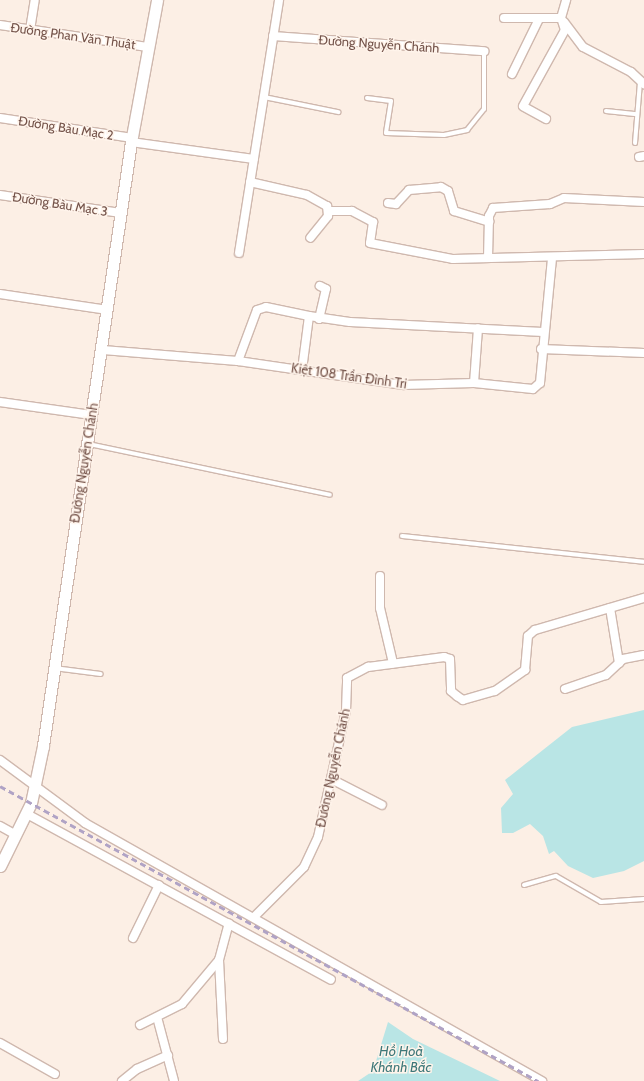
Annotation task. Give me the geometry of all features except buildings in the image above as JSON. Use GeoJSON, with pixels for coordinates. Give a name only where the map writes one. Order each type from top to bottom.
{"type":"FeatureCollection","features":[{"type":"Feature","properties":{"kind":"street"},"geometry":{"type":"LineString","coordinates":[[30,30],[35,0]]}},
{"type":"Feature","properties":{"kind":"street","name":"Đường Nguyễn Chánh"},"geometry":{"type":"LineString","coordinates":[[0,866],[27,814],[35,783],[54,668],[86,444],[103,350],[131,140],[147,47],[157,0]]}},
{"type":"Feature","properties":{"kind":"street"},"geometry":{"type":"LineString","coordinates":[[239,254],[279,0]]}},
{"type":"Feature","properties":{"kind":"street"},"geometry":{"type":"LineString","coordinates":[[546,119],[523,106],[565,30],[561,18],[566,0]]}},
{"type":"Feature","properties":{"kind":"street"},"geometry":{"type":"LineString","coordinates":[[504,18],[561,18]]}},
{"type":"Feature","properties":{"kind":"street"},"geometry":{"type":"LineString","coordinates":[[561,18],[583,46],[631,72],[642,83]]}},
{"type":"Feature","properties":{"kind":"street"},"geometry":{"type":"LineString","coordinates":[[512,74],[539,19]]}},
{"type":"Feature","properties":{"kind":"street","name":"Đường Phan Văn Thuật"},"geometry":{"type":"LineString","coordinates":[[0,25],[147,47]]}},
{"type":"Feature","properties":{"kind":"street","name":"Đường Nguyễn Chánh"},"geometry":{"type":"LineString","coordinates":[[273,36],[484,52]]}},
{"type":"Feature","properties":{"kind":"street","name":"Đường Bàu Mạc 2"},"geometry":{"type":"LineString","coordinates":[[0,118],[131,140]]}},
{"type":"Feature","properties":{"kind":"street"},"geometry":{"type":"LineString","coordinates":[[131,140],[254,159]]}},
{"type":"Feature","properties":{"kind":"street"},"geometry":{"type":"LineString","coordinates":[[250,182],[316,198],[329,211],[352,211],[373,222],[370,243],[453,259],[552,258],[644,254]]}},
{"type":"Feature","properties":{"kind":"street"},"geometry":{"type":"LineString","coordinates":[[388,203],[396,204],[409,190],[441,187],[448,191],[454,212],[489,222]]}},
{"type":"Feature","properties":{"kind":"street","name":"Đường Bàu Mạc 3"},"geometry":{"type":"LineString","coordinates":[[0,195],[121,213]]}},
{"type":"Feature","properties":{"kind":"street"},"geometry":{"type":"LineString","coordinates":[[488,258],[490,212],[499,207],[550,204],[564,198],[644,202]]}},
{"type":"Feature","properties":{"kind":"street"},"geometry":{"type":"LineString","coordinates":[[310,238],[329,211]]}},
{"type":"Feature","properties":{"kind":"street","name":"Kiệt 108 Trần Đình Tri"},"geometry":{"type":"LineString","coordinates":[[103,350],[238,361],[403,385],[474,383],[538,386],[552,258]]}},
{"type":"Feature","properties":{"kind":"street"},"geometry":{"type":"LineString","coordinates":[[319,318],[326,289],[320,286]]}},
{"type":"Feature","properties":{"kind":"street"},"geometry":{"type":"LineString","coordinates":[[0,294],[108,310]]}},
{"type":"Feature","properties":{"kind":"street"},"geometry":{"type":"LineString","coordinates":[[238,361],[257,310],[266,308],[319,318],[543,332]]}},
{"type":"Feature","properties":{"kind":"street"},"geometry":{"type":"LineString","coordinates":[[302,370],[309,316]]}},
{"type":"Feature","properties":{"kind":"street"},"geometry":{"type":"LineString","coordinates":[[474,383],[478,328]]}},
{"type":"Feature","properties":{"kind":"street"},"geometry":{"type":"LineString","coordinates":[[541,349],[644,353]]}},
{"type":"Feature","properties":{"kind":"street"},"geometry":{"type":"LineString","coordinates":[[0,402],[91,415]]}},
{"type":"Feature","properties":{"kind":"street"},"geometry":{"type":"LineString","coordinates":[[380,576],[380,608],[394,663]]}},
{"type":"Feature","properties":{"kind":"street","name":"Đường Nguyễn Chánh"},"geometry":{"type":"LineString","coordinates":[[255,916],[304,867],[318,837],[346,711],[348,678],[368,668],[394,663],[431,657],[450,659],[451,691],[463,700],[495,691],[525,670],[528,636],[535,630],[644,598]]}},
{"type":"Feature","properties":{"kind":"street"},"geometry":{"type":"LineString","coordinates":[[610,608],[618,663]]}},
{"type":"Feature","properties":{"kind":"street"},"geometry":{"type":"LineString","coordinates":[[565,689],[606,675],[618,663],[644,655]]}},
{"type":"Feature","properties":{"kind":"street"},"geometry":{"type":"LineString","coordinates":[[0,760],[35,783],[84,823],[255,916],[542,1081]]}},
{"type":"Feature","properties":{"kind":"street"},"geometry":{"type":"LineString","coordinates":[[331,779],[382,805]]}},
{"type":"Feature","properties":{"kind":"street"},"geometry":{"type":"LineString","coordinates":[[27,814],[331,980]]}},
{"type":"Feature","properties":{"kind":"street"},"geometry":{"type":"LineString","coordinates":[[0,826],[16,835]]}},
{"type":"Feature","properties":{"kind":"street"},"geometry":{"type":"LineString","coordinates":[[132,938],[159,886]]}},
{"type":"Feature","properties":{"kind":"street"},"geometry":{"type":"LineString","coordinates":[[223,1039],[220,960],[229,923]]}},
{"type":"Feature","properties":{"kind":"street"},"geometry":{"type":"LineString","coordinates":[[140,1025],[157,1017],[194,994],[220,960]]}},
{"type":"Feature","properties":{"kind":"street"},"geometry":{"type":"LineString","coordinates":[[157,1017],[174,1081]]}},
{"type":"Feature","properties":{"kind":"street"},"geometry":{"type":"LineString","coordinates":[[0,1043],[55,1074]]}},
{"type":"Feature","properties":{"kind":"street"},"geometry":{"type":"LineString","coordinates":[[122,1081],[134,1070],[168,1055]]}},
{"type":"Feature","properties":{"kind":"lane"},"geometry":{"type":"LineString","coordinates":[[367,98],[391,101],[386,133],[444,135],[467,130],[484,109],[484,52]]}},
{"type":"Feature","properties":{"kind":"lane"},"geometry":{"type":"LineString","coordinates":[[635,143],[637,114],[642,83]]}},
{"type":"Feature","properties":{"kind":"lane"},"geometry":{"type":"LineString","coordinates":[[263,97],[338,112]]}},
{"type":"Feature","properties":{"kind":"lane"},"geometry":{"type":"LineString","coordinates":[[606,111],[637,114]]}},
{"type":"Feature","properties":{"kind":"lane"},"geometry":{"type":"LineString","coordinates":[[86,444],[330,494]]}},
{"type":"Feature","properties":{"kind":"lane"},"geometry":{"type":"LineString","coordinates":[[402,536],[644,562]]}},
{"type":"Feature","properties":{"kind":"lane"},"geometry":{"type":"LineString","coordinates":[[54,668],[101,674]]}},
{"type":"Feature","properties":{"kind":"lane"},"geometry":{"type":"LineString","coordinates":[[524,885],[556,876],[601,902],[644,899]]}},
{"type":"Feature","properties":{"kind":"water"},"geometry":{"type":"Polygon","coordinates":[[[644,710],[644,861],[624,871],[593,878],[568,866],[554,851],[549,854],[543,836],[530,824],[513,833],[502,833],[501,808],[513,794],[505,780],[572,727],[644,710]]]}},
{"type":"Feature","properties":{"kind":"water","name":"Hồ Hoà Khánh Bắc"},"geometry":{"type":"Polygon","coordinates":[[[388,1022],[413,1039],[500,1081],[358,1081],[373,1071],[388,1022]]]}},
{"type":"Feature","properties":{"kind":"railway"},"geometry":{"type":"LineString","coordinates":[[0,786],[538,1081]]}}]}
